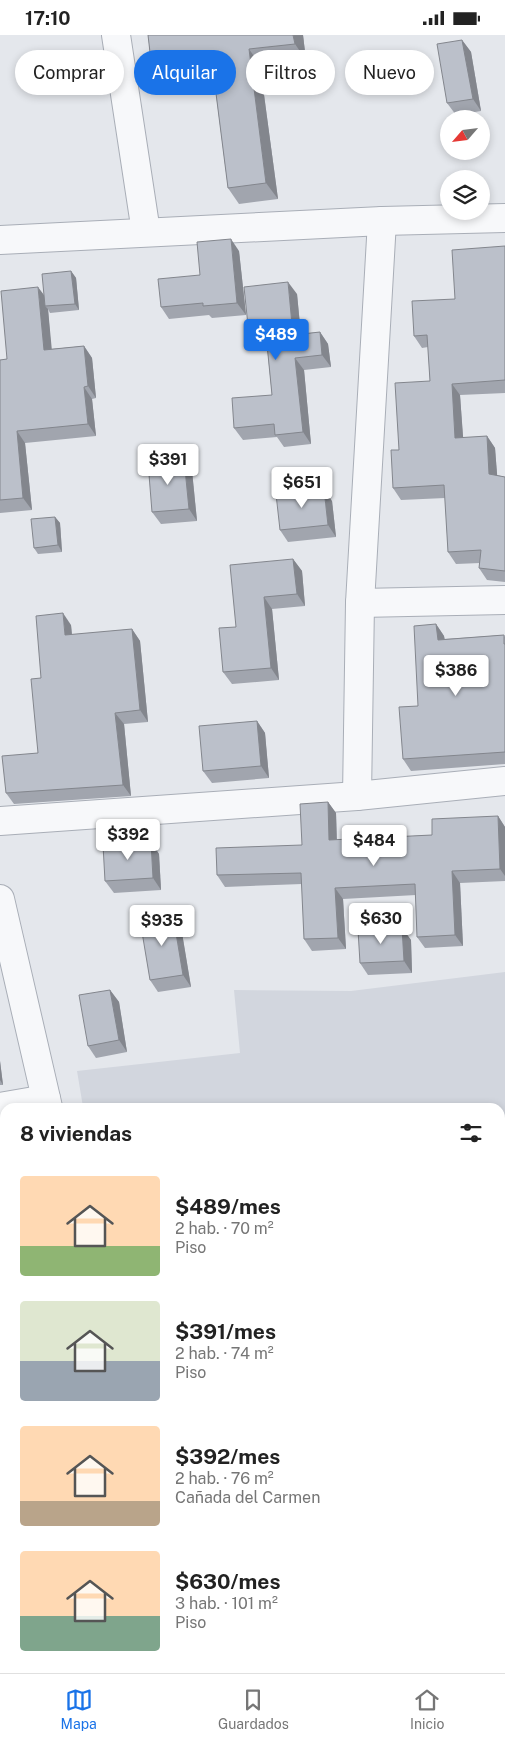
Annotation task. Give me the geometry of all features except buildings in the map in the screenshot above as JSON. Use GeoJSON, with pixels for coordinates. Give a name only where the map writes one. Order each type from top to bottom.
{"type":"FeatureCollection","features":[{"type":"Feature","properties":{"kind":"street"},"geometry":{"type":"LineString","coordinates":[[116,35],[146,232]]}},
{"type":"Feature","properties":{"kind":"street"},"geometry":{"type":"LineString","coordinates":[[0,240],[382,221],[505,218]]}},
{"type":"Feature","properties":{"kind":"street"},"geometry":{"type":"LineString","coordinates":[[357,796],[360,603],[382,221]]}},
{"type":"Feature","properties":{"kind":"street"},"geometry":{"type":"LineString","coordinates":[[360,603],[505,600]]}},
{"type":"Feature","properties":{"kind":"street"},"geometry":{"type":"LineString","coordinates":[[0,821],[357,796],[505,781]]}},
{"type":"Feature","properties":{"kind":"street"},"geometry":{"type":"LineString","coordinates":[[0,899],[47,1103]]}},
{"type":"Feature","properties":{"kind":"shaded area"},"geometry":{"type":"Polygon","coordinates":[[[505,972],[505,1103],[82,1103],[77,1071],[240,1053],[234,990],[351,991],[505,972]]]}}]}
